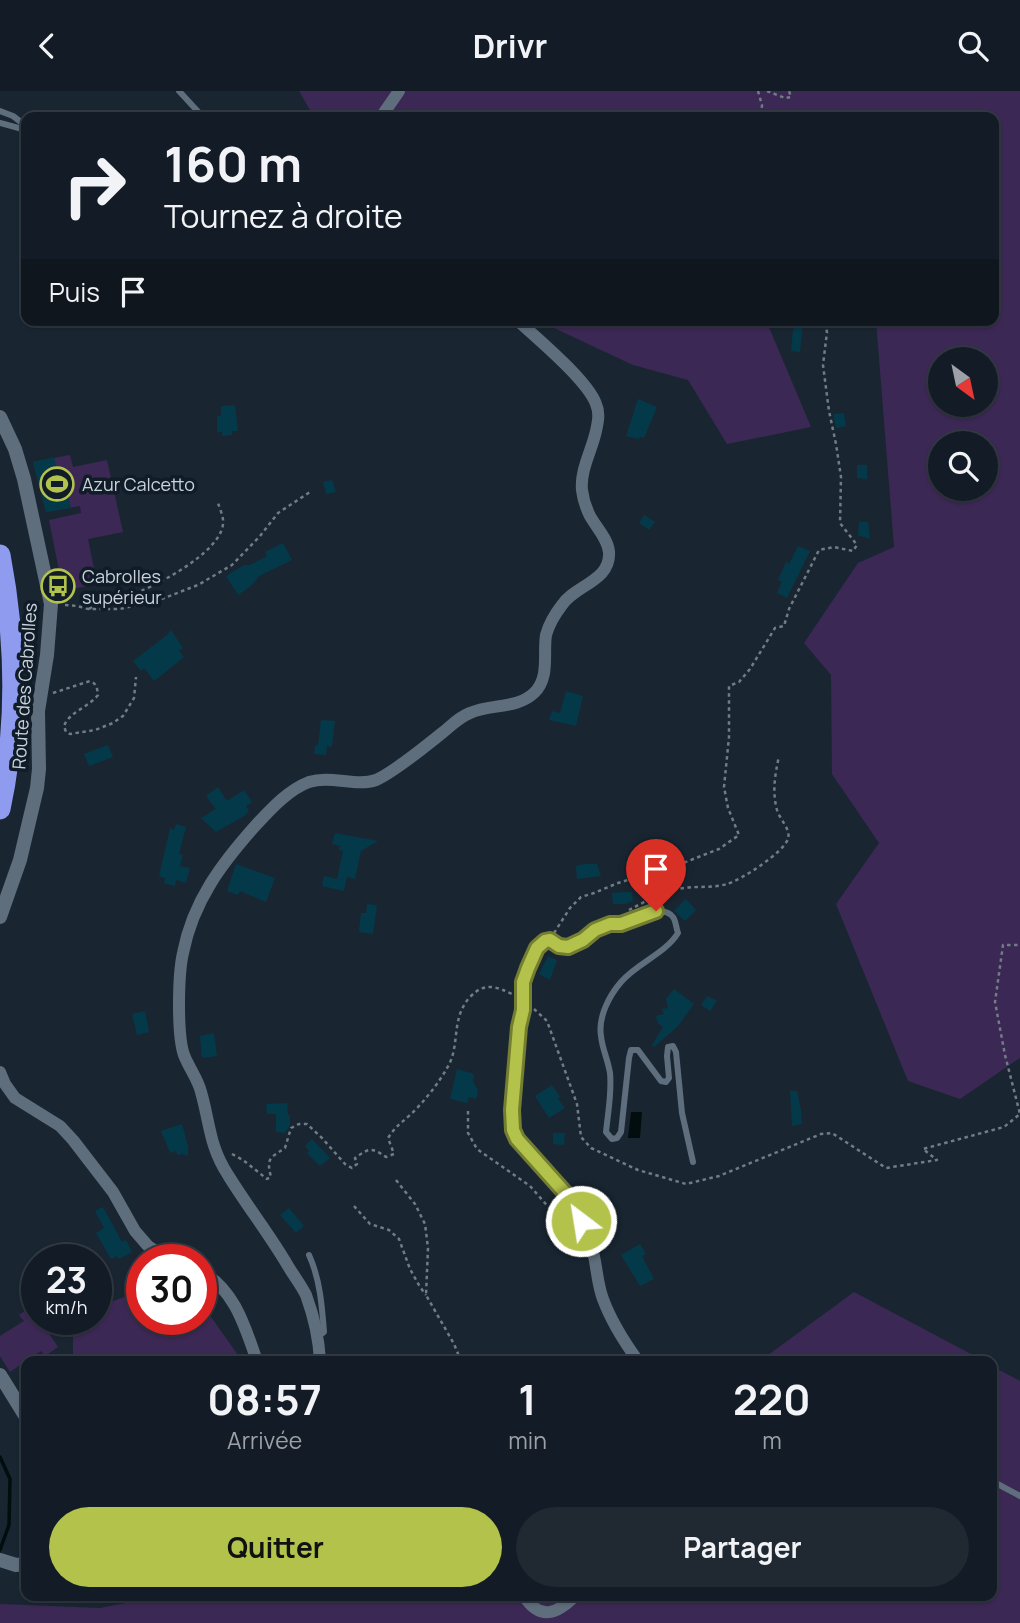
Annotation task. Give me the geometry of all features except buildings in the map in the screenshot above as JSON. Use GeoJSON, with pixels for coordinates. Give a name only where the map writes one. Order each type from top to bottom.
{"type":"FeatureCollection","features":[{"type":"Feature","properties":{"kind":"highway"},"geometry":{"type":"LineString","coordinates":[[0,555],[10,616],[13,692],[9,750],[0,809]]}},
{"type":"Feature","properties":{"kind":"street"},"geometry":{"type":"LineString","coordinates":[[384,112],[399,91]]}},
{"type":"Feature","properties":{"kind":"street"},"geometry":{"type":"LineString","coordinates":[[319,1356],[315,1322],[304,1292],[226,1173],[213,1145],[201,1088],[183,1051],[180,1012],[182,955],[192,917],[218,869],[270,810],[296,788],[311,781],[373,781],[429,744],[461,717],[472,711],[525,699],[535,692],[542,682],[545,667],[547,630],[556,613],[567,597],[597,579],[606,568],[609,552],[588,510],[582,486],[599,414],[596,401],[565,365],[523,326]]}},
{"type":"Feature","properties":{"kind":"street","name":"Route des Cabrolles"},"geometry":{"type":"LineString","coordinates":[[0,417],[15,449],[24,479],[51,604],[47,655],[39,697],[37,788],[20,860],[0,917]]}},
{"type":"Feature","properties":{"kind":"street"},"geometry":{"type":"LineString","coordinates":[[523,1005],[512,1110],[513,1130],[517,1139],[567,1195],[591,1243],[603,1299],[614,1323],[635,1356]]}},
{"type":"Feature","properties":{"kind":"street"},"geometry":{"type":"LineString","coordinates":[[0,1072],[15,1098],[60,1126],[73,1140],[113,1192],[135,1231],[146,1244]]}},
{"type":"Feature","properties":{"kind":"street"},"geometry":{"type":"LineString","coordinates":[[217,1284],[238,1309],[255,1356]]}},
{"type":"Feature","properties":{"kind":"street"},"geometry":{"type":"LineString","coordinates":[[0,1375],[21,1409]]}},
{"type":"Feature","properties":{"kind":"street"},"geometry":{"type":"LineString","coordinates":[[0,1559],[21,1565]]}},
{"type":"Feature","properties":{"kind":"street"},"geometry":{"type":"LineString","coordinates":[[528,1601],[537,1611],[548,1613],[564,1608],[570,1601]]}},
{"type":"Feature","properties":{"kind":"lane"},"geometry":{"type":"LineString","coordinates":[[180,91],[199,112]]}},
{"type":"Feature","properties":{"kind":"lane"},"geometry":{"type":"LineString","coordinates":[[0,111],[13,116],[21,123]]}},
{"type":"Feature","properties":{"kind":"lane"},"geometry":{"type":"LineString","coordinates":[[0,123],[21,127]]}},
{"type":"Feature","properties":{"kind":"lane"},"geometry":{"type":"LineString","coordinates":[[523,1005],[523,982],[537,948],[545,941],[550,940],[559,946],[568,947],[610,924],[621,924],[656,911],[672,916],[678,933],[621,982],[612,993],[601,1017],[601,1036],[610,1074],[606,1132],[612,1139],[617,1138],[621,1132],[631,1051],[638,1050],[661,1081],[666,1082],[670,1078],[668,1047],[673,1046],[692,1162]]}},
{"type":"Feature","properties":{"kind":"lane"},"geometry":{"type":"LineString","coordinates":[[309,1255],[321,1300],[324,1332],[317,1337]]}},
{"type":"Feature","properties":{"kind":"lane"},"geometry":{"type":"LineString","coordinates":[[997,1484],[1020,1496]]}},
{"type":"Feature","properties":{"kind":"path"},"geometry":{"type":"LineString","coordinates":[[758,91],[761,112]]}},
{"type":"Feature","properties":{"kind":"path"},"geometry":{"type":"LineString","coordinates":[[767,91],[785,98],[791,97],[789,91]]}},
{"type":"Feature","properties":{"kind":"path"},"geometry":{"type":"LineString","coordinates":[[550,940],[570,908],[581,897],[719,849],[739,835],[728,808],[724,787],[729,737],[729,687],[739,682],[750,669],[775,628],[784,626],[789,610],[819,550],[834,547],[853,551],[857,545],[841,523],[841,477],[822,365],[826,326]]}},
{"type":"Feature","properties":{"kind":"path"},"geometry":{"type":"LineString","coordinates":[[51,604],[89,609],[120,609],[159,600],[198,585],[232,565],[278,513],[310,492]]}},
{"type":"Feature","properties":{"kind":"path"},"geometry":{"type":"LineString","coordinates":[[89,609],[94,604],[123,598],[149,588],[187,566],[215,543],[223,523],[218,503]]}},
{"type":"Feature","properties":{"kind":"path"},"geometry":{"type":"LineString","coordinates":[[39,697],[90,681],[94,683],[98,695],[93,702],[66,720],[64,726],[70,734],[95,730],[114,723],[128,709],[134,698],[136,677]]}},
{"type":"Feature","properties":{"kind":"path"},"geometry":{"type":"LineString","coordinates":[[610,924],[620,914],[658,895],[683,888],[729,884],[748,874],[784,845],[789,837],[774,799],[779,756]]}},
{"type":"Feature","properties":{"kind":"path"},"geometry":{"type":"LineString","coordinates":[[209,1129],[223,1149],[243,1160],[267,1179],[271,1177],[268,1164],[270,1159],[285,1148],[291,1128],[299,1124],[307,1124],[352,1168],[357,1164],[355,1158],[368,1150],[375,1150],[386,1157],[394,1154],[388,1138],[397,1125],[412,1114],[449,1066],[459,1015],[466,1002],[477,990],[484,987],[500,989],[547,1021],[577,1104],[581,1137],[591,1148],[638,1170],[686,1184],[719,1176],[821,1134],[832,1133],[886,1168],[937,1160],[923,1149],[1004,1127],[1020,1114],[995,1002],[1003,945],[1020,945]]}},
{"type":"Feature","properties":{"kind":"path"},"geometry":{"type":"LineString","coordinates":[[468,1111],[468,1133],[477,1149],[530,1186],[577,1245],[582,1256]]}},
{"type":"Feature","properties":{"kind":"path"},"geometry":{"type":"LineString","coordinates":[[396,1180],[415,1204],[425,1224],[428,1248],[426,1295]]}},
{"type":"Feature","properties":{"kind":"path"},"geometry":{"type":"LineString","coordinates":[[354,1206],[370,1224],[389,1230],[399,1239],[410,1269],[459,1356]]}},
{"type":"Feature","properties":{"kind":"shaded area"},"geometry":{"type":"Polygon","coordinates":[[[299,91],[1020,91],[1020,1058],[960,1099],[908,1081],[836,904],[879,843],[832,774],[831,675],[804,643],[858,563],[894,547],[876,326],[999,326],[999,112],[311,112],[299,91]]]}},
{"type":"Feature","properties":{"kind":"shaded area"},"geometry":{"type":"Polygon","coordinates":[[[550,326],[768,326],[811,427],[727,444],[688,380],[633,365],[550,326]]]}},
{"type":"Feature","properties":{"kind":"shaded area"},"geometry":{"type":"Polygon","coordinates":[[[70,455],[73,467],[107,460],[123,532],[88,539],[97,584],[63,591],[49,520],[81,513],[80,506],[46,512],[33,462],[70,455]]]}},
{"type":"Feature","properties":{"kind":"shaded area"},"geometry":{"type":"Polygon","coordinates":[[[631,1112],[642,1112],[640,1138],[628,1138],[631,1112]]]}},
{"type":"Feature","properties":{"kind":"shaded area"},"geometry":{"type":"Polygon","coordinates":[[[854,1292],[975,1356],[767,1356],[854,1292]]]}},
{"type":"Feature","properties":{"kind":"shaded area"},"geometry":{"type":"Polygon","coordinates":[[[126,1297],[126,1335],[217,1335],[217,1325],[240,1356],[68,1356],[73,1354],[73,1335],[112,1335],[112,1301],[126,1297]]]}},
{"type":"Feature","properties":{"kind":"shaded area"},"geometry":{"type":"Polygon","coordinates":[[[21,1323],[21,1335],[50,1335],[58,1347],[45,1356],[41,1351],[34,1356],[21,1356],[21,1365],[10,1372],[0,1356],[0,1336],[21,1323]]]}},
{"type":"Feature","properties":{"kind":"shaded area"},"geometry":{"type":"Polygon","coordinates":[[[997,1369],[1020,1381],[1020,1623],[0,1623],[0,1604],[100,1608],[136,1601],[997,1601],[997,1369]]]}},
{"type":"Feature","properties":{"kind":"waterway"},"geometry":{"type":"LineString","coordinates":[[0,1457],[10,1479],[9,1525],[0,1550]]}},
{"type":"Feature","properties":{"kind":"place","name":"Azur Calcetto"},"geometry":{"type":"Point","coordinates":[57,484]}},
{"type":"Feature","properties":{"kind":"place","name":"Cabrolles supérieur"},"geometry":{"type":"Point","coordinates":[58,586]}},
{"type":"Feature","properties":{"kind":"route"},"geometry":{"type":"LineString","coordinates":[[581,1221],[567,1195],[517,1139],[513,1130],[512,1110],[524,1000],[523,982],[537,948],[545,941],[550,940],[559,946],[568,947],[595,930],[656,911]]}}]}
